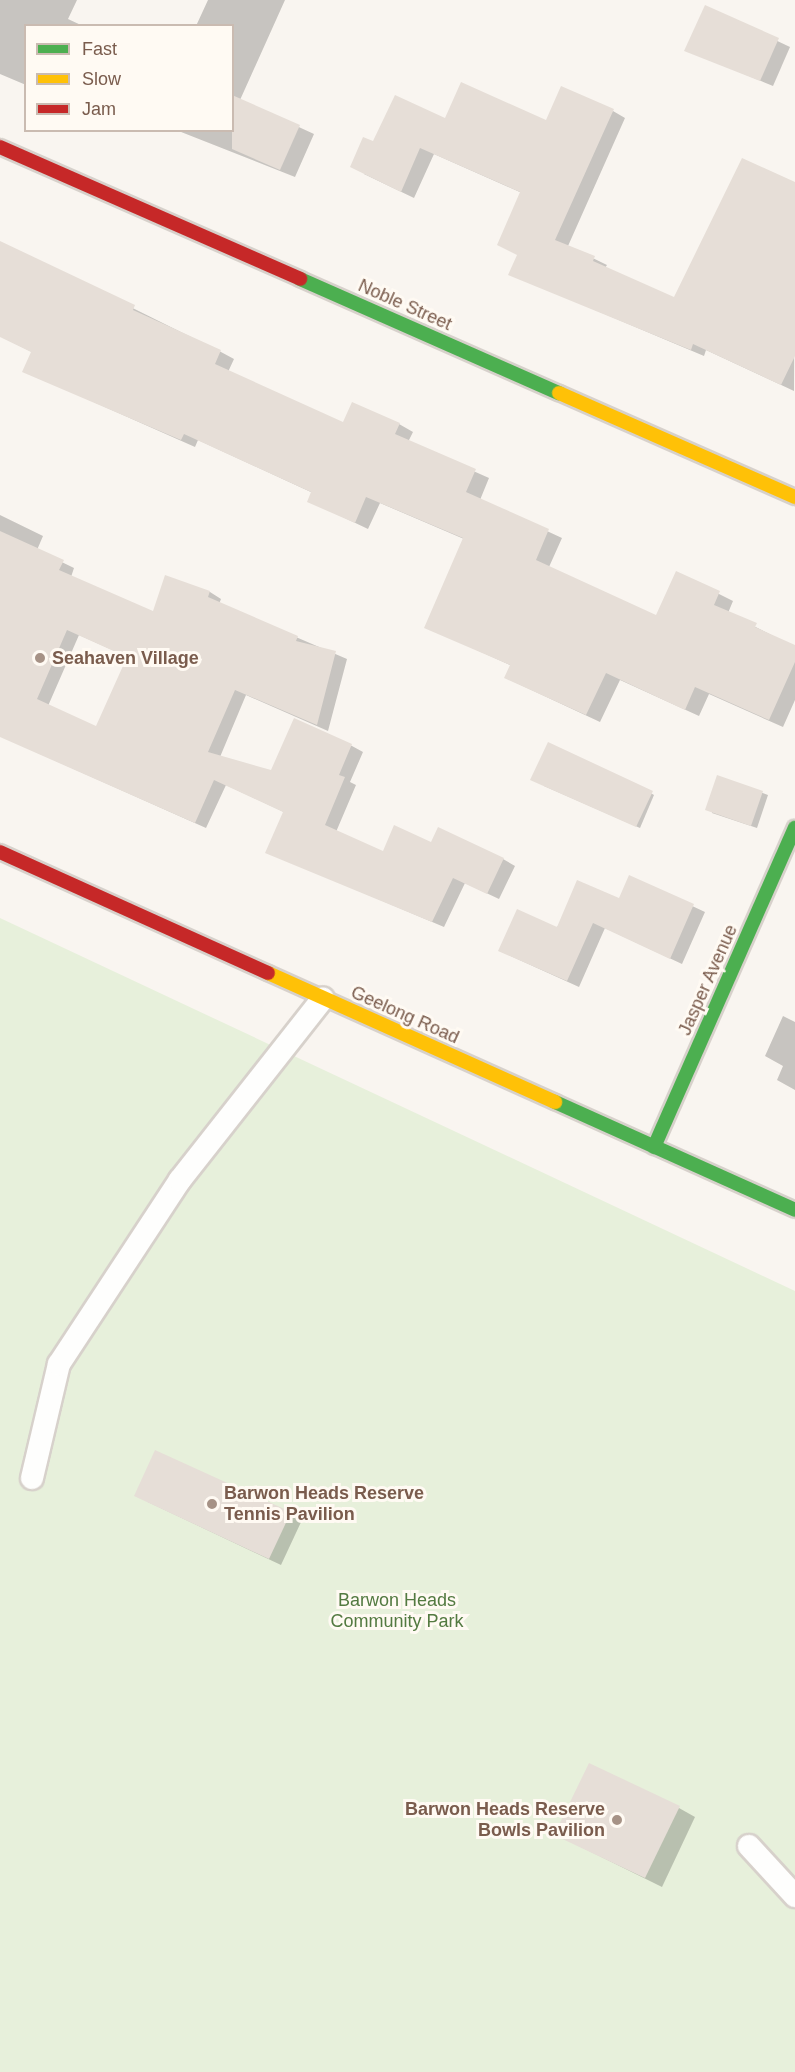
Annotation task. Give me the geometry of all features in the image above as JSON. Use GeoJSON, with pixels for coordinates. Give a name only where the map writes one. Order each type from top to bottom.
{"type":"FeatureCollection","features":[{"type":"Feature","properties":{"kind":"street","name":"Noble Street"},"geometry":{"type":"LineString","coordinates":[[0,147],[795,497]]}},
{"type":"Feature","properties":{"kind":"street","name":"Jasper Avenue"},"geometry":{"type":"LineString","coordinates":[[654,1147],[795,828]]}},
{"type":"Feature","properties":{"kind":"street","name":"Geelong Road"},"geometry":{"type":"LineString","coordinates":[[0,852],[795,1210]]}},
{"type":"Feature","properties":{"kind":"lane"},"geometry":{"type":"LineString","coordinates":[[32,1478],[59,1364],[180,1180],[323,998]]}},
{"type":"Feature","properties":{"kind":"lane"},"geometry":{"type":"LineString","coordinates":[[749,1846],[795,1896]]}},
{"type":"Feature","properties":{"kind":"green space","name":"Barwon Heads Community Park"},"geometry":{"type":"Polygon","coordinates":[[[0,918],[795,1291],[795,2072],[0,2072],[0,918]]]}},
{"type":"Feature","properties":{"kind":"building"},"geometry":{"type":"Polygon","coordinates":[[[705,5],[779,38],[760,81],[684,51],[705,5]]]}},
{"type":"Feature","properties":{"kind":"building"},"geometry":{"type":"Polygon","coordinates":[[[461,82],[546,120],[561,86],[614,109],[555,240],[595,256],[593,261],[674,297],[742,158],[795,182],[795,356],[781,385],[693,344],[691,350],[508,275],[517,255],[497,245],[520,192],[420,148],[401,192],[350,167],[363,137],[373,141],[395,95],[445,118],[461,82]]]}},
{"type":"Feature","properties":{"kind":"building"},"geometry":{"type":"Polygon","coordinates":[[[234,96],[300,125],[280,170],[232,149],[234,96]]]}},
{"type":"Feature","properties":{"kind":"building"},"geometry":{"type":"Polygon","coordinates":[[[0,241],[135,305],[133,310],[221,350],[215,364],[343,422],[352,402],[400,423],[395,434],[476,469],[466,492],[549,529],[536,560],[656,615],[676,571],[720,591],[714,605],[757,623],[755,627],[795,645],[795,662],[769,720],[695,687],[685,710],[606,673],[586,715],[504,678],[510,665],[424,628],[463,538],[366,497],[355,523],[307,502],[311,492],[184,434],[181,440],[22,372],[31,352],[0,337],[0,241]]]}},
{"type":"Feature","properties":{"kind":"building"},"geometry":{"type":"Polygon","coordinates":[[[0,531],[64,560],[59,570],[153,611],[165,575],[210,591],[208,597],[298,636],[296,641],[336,651],[317,725],[235,690],[208,752],[271,770],[294,718],[352,744],[339,775],[345,777],[325,825],[383,851],[394,825],[431,842],[438,827],[504,858],[487,894],[453,878],[432,922],[265,853],[283,812],[214,780],[195,823],[0,737],[0,531]],[[67,630],[37,699],[96,726],[127,657],[67,630]]]}},
{"type":"Feature","properties":{"kind":"building"},"geometry":{"type":"Polygon","coordinates":[[[548,742],[653,791],[636,827],[530,780],[548,742]]]}},
{"type":"Feature","properties":{"kind":"building"},"geometry":{"type":"Polygon","coordinates":[[[717,775],[763,791],[751,826],[705,810],[717,775]]]}},
{"type":"Feature","properties":{"kind":"building"},"geometry":{"type":"Polygon","coordinates":[[[629,875],[694,904],[670,959],[593,923],[567,981],[498,951],[517,909],[557,927],[577,880],[619,898],[629,875]]]}},
{"type":"Feature","properties":{"kind":"building","name":"Barwon Heads Reserve Tennis Pavilion"},"geometry":{"type":"Polygon","coordinates":[[[155,1450],[291,1512],[269,1559],[134,1496],[155,1450]]]}},
{"type":"Feature","properties":{"kind":"building","name":"Barwon Heads Reserve Bowls Pavilion"},"geometry":{"type":"Polygon","coordinates":[[[589,1763],[680,1806],[645,1878],[554,1835],[589,1763]]]}},
{"type":"Feature","properties":{"kind":"traffic: fast"},"geometry":{"type":"LineString","coordinates":[[300,279],[559,393]]}},
{"type":"Feature","properties":{"kind":"traffic: fast"},"geometry":{"type":"LineString","coordinates":[[654,1147],[795,828]]}},
{"type":"Feature","properties":{"kind":"traffic: fast"},"geometry":{"type":"LineString","coordinates":[[555,1102],[795,1210]]}},
{"type":"Feature","properties":{"kind":"traffic: slow"},"geometry":{"type":"LineString","coordinates":[[559,393],[795,497]]}},
{"type":"Feature","properties":{"kind":"traffic: slow"},"geometry":{"type":"LineString","coordinates":[[268,973],[555,1102]]}},
{"type":"Feature","properties":{"kind":"traffic: jam"},"geometry":{"type":"LineString","coordinates":[[0,147],[300,279]]}},
{"type":"Feature","properties":{"kind":"traffic: jam"},"geometry":{"type":"LineString","coordinates":[[0,852],[268,973]]}},
{"type":"Feature","properties":{"kind":"place","name":"Seahaven Village"},"geometry":{"type":"Point","coordinates":[40,658]}},
{"type":"Feature","properties":{"kind":"place","name":"Barwon Heads Reserve Tennis Pavilion"},"geometry":{"type":"Point","coordinates":[212,1504]}},
{"type":"Feature","properties":{"kind":"place","name":"Barwon Heads Reserve Bowls Pavilion"},"geometry":{"type":"Point","coordinates":[617,1820]}}]}
